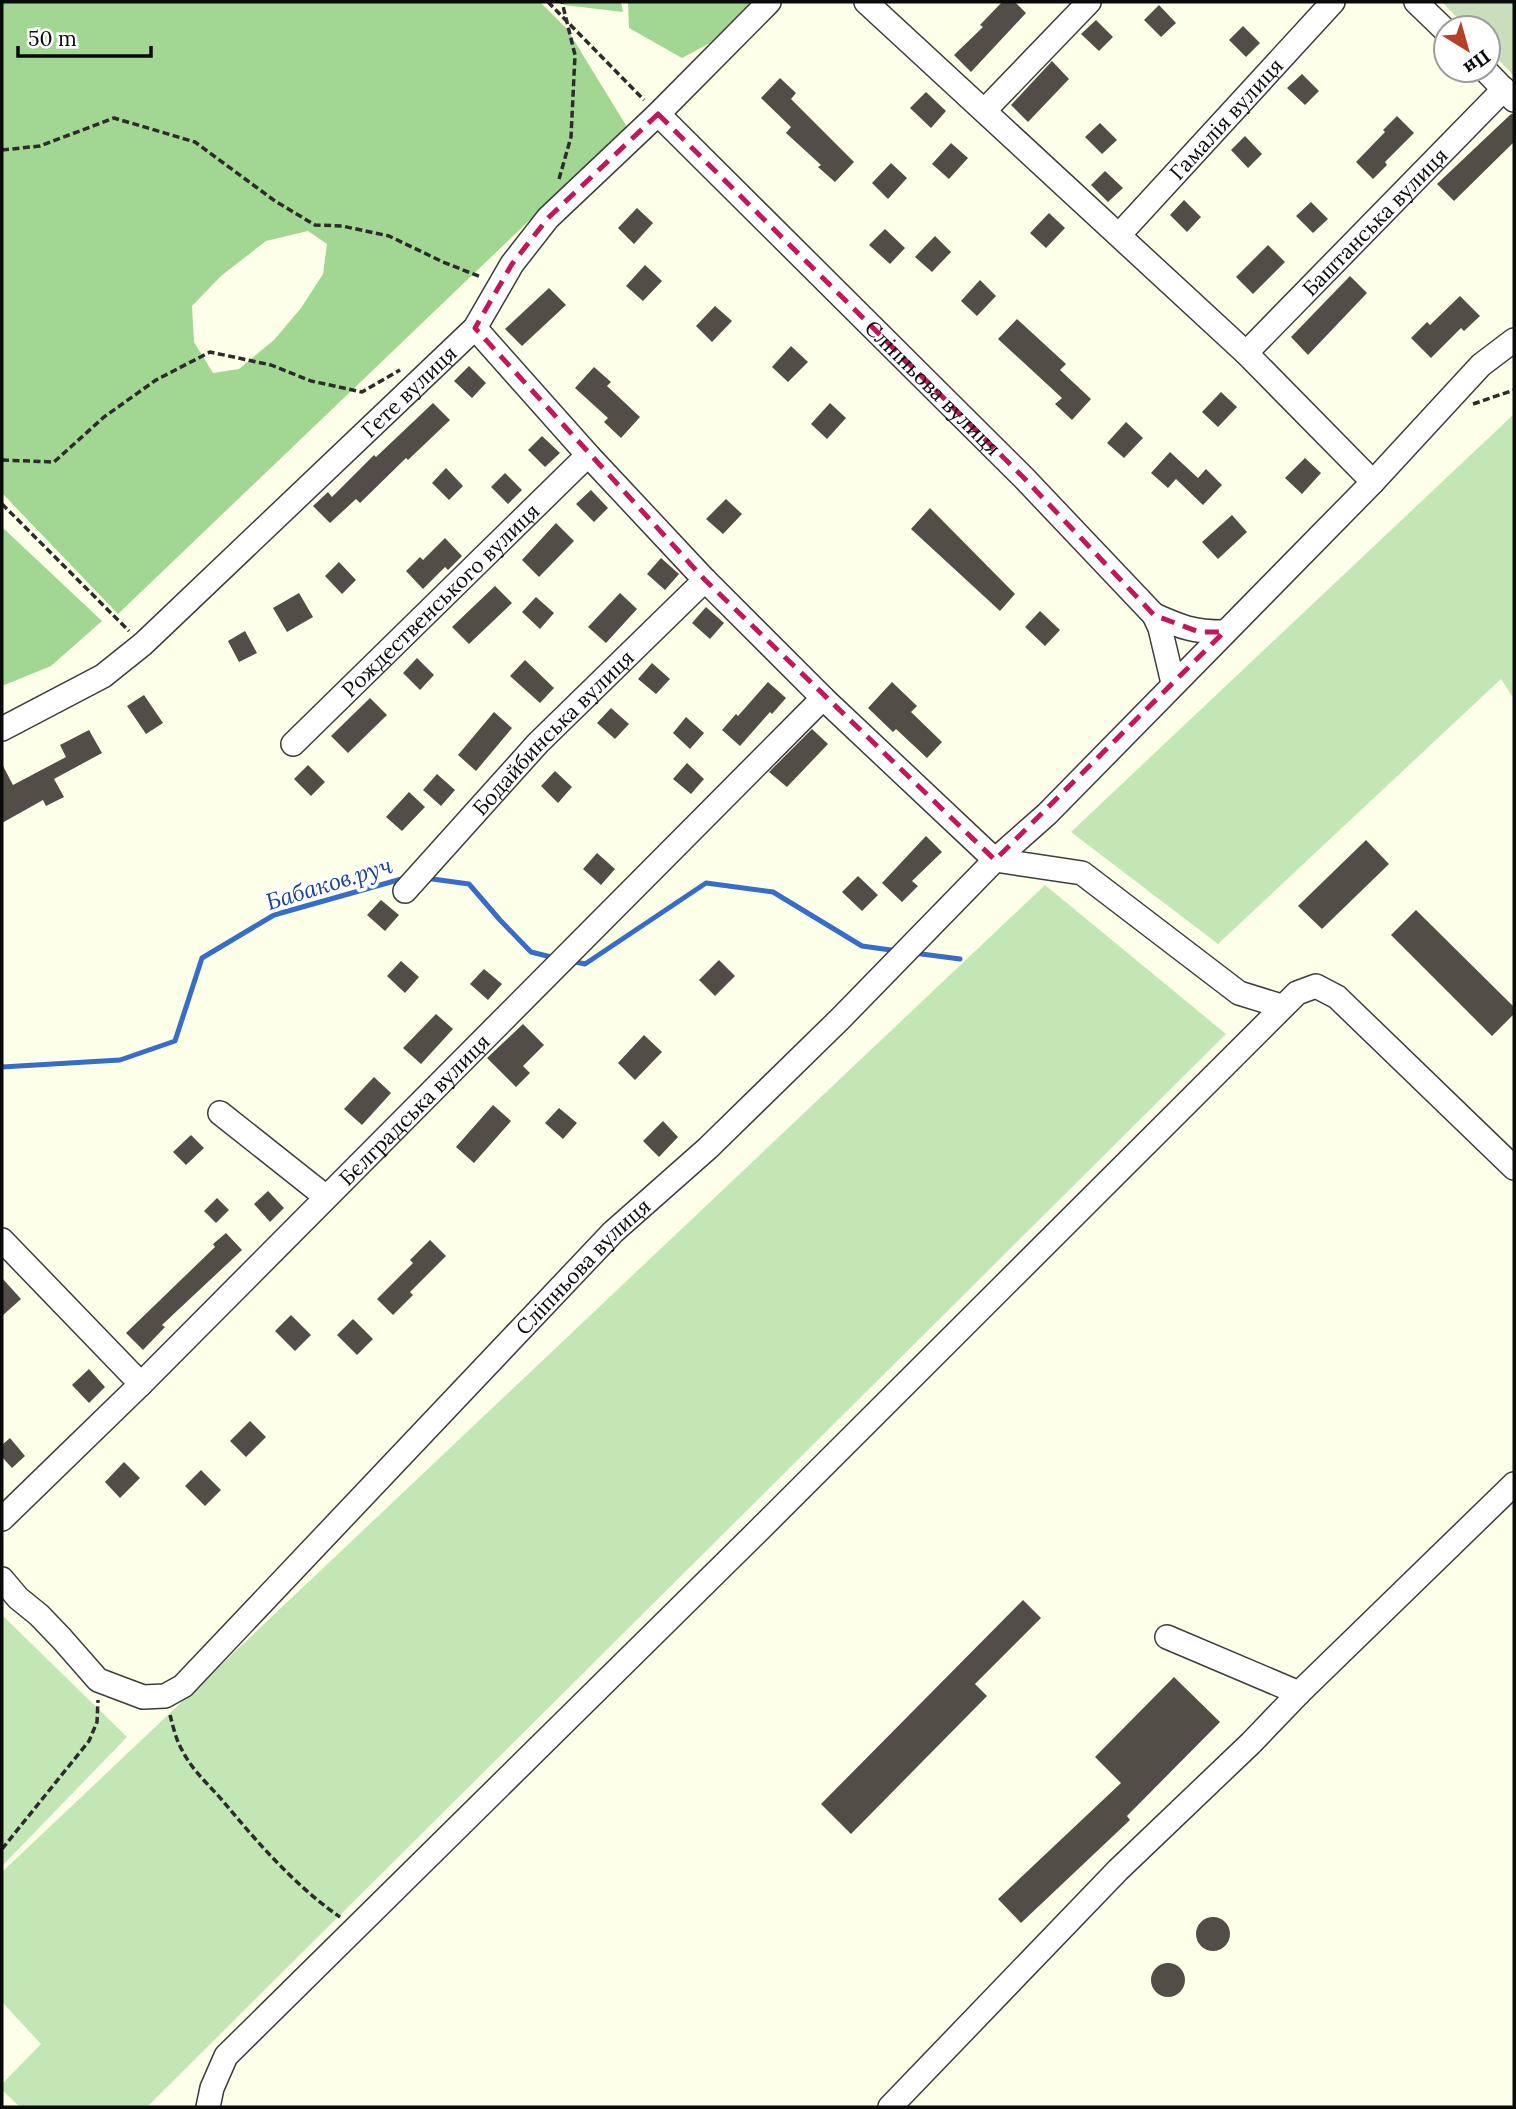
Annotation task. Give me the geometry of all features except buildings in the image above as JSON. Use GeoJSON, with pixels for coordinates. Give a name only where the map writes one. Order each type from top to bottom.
{"type":"FeatureCollection","features":[{"type":"Feature","properties":{"kind":"street","name":"Гете вулиця"},"geometry":{"type":"LineString","coordinates":[[2,729],[103,676],[143,645],[475,328],[512,264],[548,218],[658,114],[769,2]]}},
{"type":"Feature","properties":{"kind":"street"},"geometry":{"type":"LineString","coordinates":[[866,2],[1246,353],[1373,482]]}},
{"type":"Feature","properties":{"kind":"street"},"geometry":{"type":"LineString","coordinates":[[985,110],[1089,2]]}},
{"type":"Feature","properties":{"kind":"street","name":"Гамалія вулиця"},"geometry":{"type":"LineString","coordinates":[[1119,235],[1333,2]]}},
{"type":"Feature","properties":{"kind":"street"},"geometry":{"type":"LineString","coordinates":[[1416,2],[1432,17]]}},
{"type":"Feature","properties":{"kind":"street","name":"Баштанська вулиця"},"geometry":{"type":"LineString","coordinates":[[1246,353],[1509,94]]}},
{"type":"Feature","properties":{"kind":"street","name":"Сліпньова вулиця"},"geometry":{"type":"LineString","coordinates":[[658,114],[1024,478],[1154,615],[1160,628],[1173,683]]}},
{"type":"Feature","properties":{"kind":"street"},"geometry":{"type":"LineString","coordinates":[[475,328],[588,455],[705,580],[823,698],[995,860],[1082,873],[1168,936],[1239,993],[1281,1006]]}},
{"type":"Feature","properties":{"kind":"street","name":"Сліпньова вулиця"},"geometry":{"type":"LineString","coordinates":[[174,1691],[613,1232],[708,1148],[995,860],[1047,814],[1373,482],[1481,365],[1514,340]]}},
{"type":"Feature","properties":{"kind":"street","name":"Рождественського вулиця"},"geometry":{"type":"LineString","coordinates":[[293,744],[588,455]]}},
{"type":"Feature","properties":{"kind":"street","name":"Бодайбинська вулиця"},"geometry":{"type":"LineString","coordinates":[[405,891],[538,743],[705,580]]}},
{"type":"Feature","properties":{"kind":"street"},"geometry":{"type":"LineString","coordinates":[[1154,615],[1182,628],[1199,632],[1224,632]]}},
{"type":"Feature","properties":{"kind":"street","name":"Бєлградська вулиця"},"geometry":{"type":"LineString","coordinates":[[2,1519],[141,1384],[823,698]]}},
{"type":"Feature","properties":{"kind":"street"},"geometry":{"type":"LineString","coordinates":[[208,2107],[212,2088],[226,2056],[757,1532],[1281,1006],[1297,993],[1315,986],[1337,997],[1514,1168]]}},
{"type":"Feature","properties":{"kind":"street"},"geometry":{"type":"LineString","coordinates":[[220,1113],[326,1197]]}},
{"type":"Feature","properties":{"kind":"street"},"geometry":{"type":"LineString","coordinates":[[2,1240],[141,1384]]}},
{"type":"Feature","properties":{"kind":"street"},"geometry":{"type":"LineString","coordinates":[[890,2107],[1118,1870],[1251,1743],[1298,1693],[1514,1483]]}},
{"type":"Feature","properties":{"kind":"street"},"geometry":{"type":"LineString","coordinates":[[2,1579],[18,1598],[62,1639],[99,1681],[143,1697],[174,1691]]}},
{"type":"Feature","properties":{"kind":"street"},"geometry":{"type":"LineString","coordinates":[[1167,1637],[1298,1693]]}},
{"type":"Feature","properties":{"kind":"path"},"geometry":{"type":"LineString","coordinates":[[548,2],[658,114]]}},
{"type":"Feature","properties":{"kind":"path"},"geometry":{"type":"LineString","coordinates":[[548,218],[570,137],[575,55],[562,2]]}},
{"type":"Feature","properties":{"kind":"path"},"geometry":{"type":"LineString","coordinates":[[2,150],[40,146],[114,118],[195,142],[275,201],[316,225],[342,226],[389,236],[480,278],[512,264]]}},
{"type":"Feature","properties":{"kind":"path"},"geometry":{"type":"LineString","coordinates":[[2,460],[54,462],[104,417],[156,380],[209,352],[271,365],[312,381],[362,392],[407,366]]}},
{"type":"Feature","properties":{"kind":"path"},"geometry":{"type":"LineString","coordinates":[[2,504],[143,645]]}},
{"type":"Feature","properties":{"kind":"path"},"geometry":{"type":"LineString","coordinates":[[2,1849],[89,1741],[97,1722],[99,1681]]}},
{"type":"Feature","properties":{"kind":"path"},"geometry":{"type":"LineString","coordinates":[[174,1691],[181,1749],[201,1779],[266,1852],[313,1899],[355,1928]]}},
{"type":"Feature","properties":{"kind":"highlighted area"},"geometry":{"type":"Polygon","coordinates":[[[658,114],[1024,478],[1154,615],[1199,632],[1224,632],[995,860],[705,580],[475,328],[512,264],[548,218],[658,114]]]}},
{"type":"Feature","properties":{"kind":"green space"},"geometry":{"type":"Polygon","coordinates":[[[2,2],[540,2],[567,29],[627,127],[118,614],[2,493],[2,2]],[[308,231],[266,241],[221,276],[192,306],[194,342],[213,373],[239,369],[274,340],[301,308],[323,274],[327,244],[308,231]]]}},
{"type":"Feature","properties":{"kind":"green space"},"geometry":{"type":"Polygon","coordinates":[[[561,2],[621,2],[623,12],[564,5],[561,2]]]}},
{"type":"Feature","properties":{"kind":"green space"},"geometry":{"type":"Polygon","coordinates":[[[628,2],[751,2],[710,43],[682,58],[629,28],[628,2]]]}},
{"type":"Feature","properties":{"kind":"green space"},"geometry":{"type":"Polygon","coordinates":[[[1442,2],[1514,2],[1514,76],[1502,64],[1502,14],[1454,14],[1442,2]]]}},
{"type":"Feature","properties":{"kind":"green space"},"geometry":{"type":"Polygon","coordinates":[[[1514,414],[1514,699],[1501,679],[1218,944],[1071,832],[1514,414]]]}},
{"type":"Feature","properties":{"kind":"green space"},"geometry":{"type":"Polygon","coordinates":[[[2,527],[102,621],[51,666],[2,686],[2,527]]]}},
{"type":"Feature","properties":{"kind":"green space"},"geometry":{"type":"Polygon","coordinates":[[[1045,885],[1226,1034],[147,2107],[20,2107],[2,2090],[2,2084],[41,2044],[2,2002],[2,1872],[1045,885]]]}},
{"type":"Feature","properties":{"kind":"green space"},"geometry":{"type":"Polygon","coordinates":[[[2,1615],[127,1737],[2,1866],[2,1615]]]}},
{"type":"Feature","properties":{"kind":"waterway","name":"Бабаков.руч"},"geometry":{"type":"LineString","coordinates":[[2,1067],[120,1060],[175,1041],[202,958],[274,915],[405,878]]}},
{"type":"Feature","properties":{"kind":"waterway","name":"Бабаков.руч"},"geometry":{"type":"LineString","coordinates":[[425,878],[469,884],[531,952],[555,958]]}},
{"type":"Feature","properties":{"kind":"waterway","name":"Бабаков.руч"},"geometry":{"type":"LineString","coordinates":[[571,961],[585,964],[706,883],[773,892],[862,946],[898,951]]}},
{"type":"Feature","properties":{"kind":"waterway","name":"Бабаков.руч"},"geometry":{"type":"LineString","coordinates":[[914,953],[960,959]]}}]}
